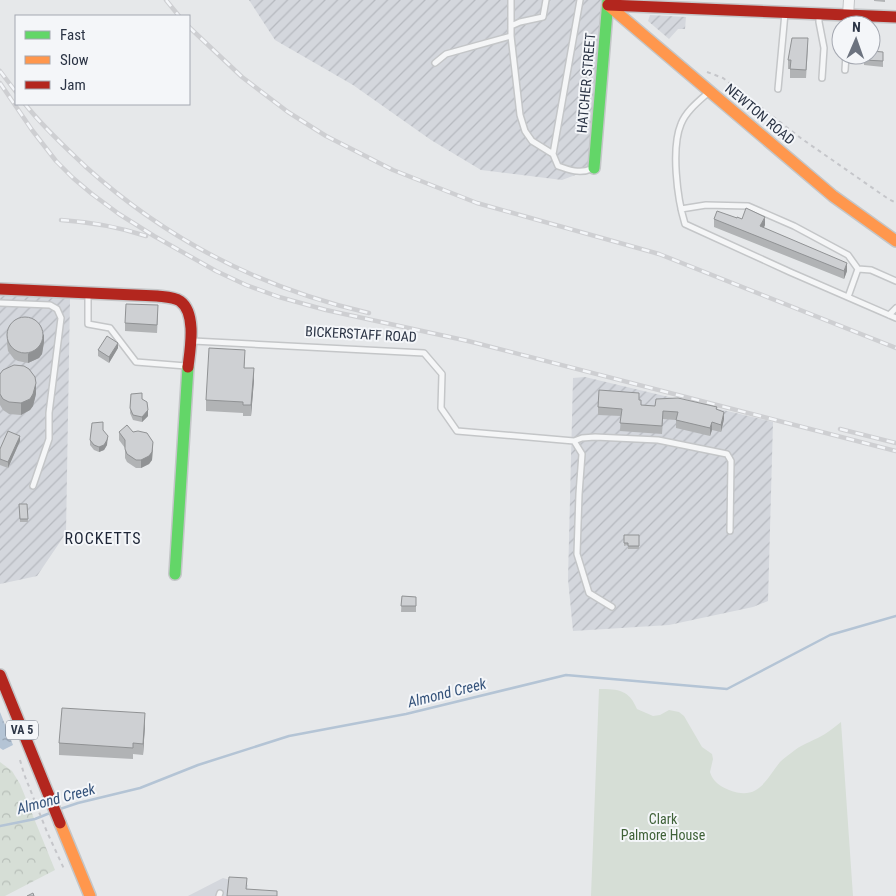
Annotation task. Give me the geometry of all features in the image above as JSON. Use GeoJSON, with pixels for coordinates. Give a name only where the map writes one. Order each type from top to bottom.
{"type":"FeatureCollection","features":[{"type":"Feature","properties":{"kind":"street"},"geometry":{"type":"LineString","coordinates":[[848,15],[849,0]]}},
{"type":"Feature","properties":{"kind":"street"},"geometry":{"type":"LineString","coordinates":[[608,2],[676,4],[819,14],[831,16]]}},
{"type":"Feature","properties":{"kind":"street","name":"NEWTON ROAD"},"geometry":{"type":"LineString","coordinates":[[608,2],[832,196],[896,241]]}},
{"type":"Feature","properties":{"kind":"street","name":"HATCHER STREET"},"geometry":{"type":"LineString","coordinates":[[594,168],[608,2]]}},
{"type":"Feature","properties":{"kind":"street"},"geometry":{"type":"LineString","coordinates":[[881,18],[896,17]]}},
{"type":"Feature","properties":{"kind":"street"},"geometry":{"type":"LineString","coordinates":[[0,289],[174,297],[186,305],[189,313],[190,341],[176,574]]}},
{"type":"Feature","properties":{"kind":"street","name":"VA 5"},"geometry":{"type":"LineString","coordinates":[[0,675],[90,896]]}},
{"type":"Feature","properties":{"kind":"lane"},"geometry":{"type":"LineString","coordinates":[[511,0],[510,36],[520,115],[525,131],[532,141],[553,154]]}},
{"type":"Feature","properties":{"kind":"lane"},"geometry":{"type":"LineString","coordinates":[[511,26],[544,17],[546,0]]}},
{"type":"Feature","properties":{"kind":"lane"},"geometry":{"type":"LineString","coordinates":[[580,0],[553,154],[558,166],[585,172],[594,168]]}},
{"type":"Feature","properties":{"kind":"lane"},"geometry":{"type":"LineString","coordinates":[[778,89],[785,13]]}},
{"type":"Feature","properties":{"kind":"lane"},"geometry":{"type":"LineString","coordinates":[[819,14],[824,48],[822,78]]}},
{"type":"Feature","properties":{"kind":"lane"},"geometry":{"type":"LineString","coordinates":[[435,63],[446,54],[510,36]]}},
{"type":"Feature","properties":{"kind":"lane"},"geometry":{"type":"LineString","coordinates":[[845,65],[845,70]]}},
{"type":"Feature","properties":{"kind":"lane"},"geometry":{"type":"LineString","coordinates":[[710,92],[686,115],[679,130],[676,174],[680,210],[685,224],[896,318]]}},
{"type":"Feature","properties":{"kind":"lane"},"geometry":{"type":"LineString","coordinates":[[680,210],[706,205],[748,206],[794,226],[848,255],[858,269]]}},
{"type":"Feature","properties":{"kind":"lane"},"geometry":{"type":"LineString","coordinates":[[858,269],[871,270],[896,281]]}},
{"type":"Feature","properties":{"kind":"lane"},"geometry":{"type":"LineString","coordinates":[[848,297],[858,269]]}},
{"type":"Feature","properties":{"kind":"lane"},"geometry":{"type":"LineString","coordinates":[[88,293],[88,324],[110,328],[136,362],[188,366]]}},
{"type":"Feature","properties":{"kind":"lane"},"geometry":{"type":"LineString","coordinates":[[0,303],[50,305],[57,309],[61,318],[49,413],[49,439],[33,486]]}},
{"type":"Feature","properties":{"kind":"lane"},"geometry":{"type":"LineString","coordinates":[[889,315],[896,308]]}},
{"type":"Feature","properties":{"kind":"lane","name":"BICKERSTAFF ROAD"},"geometry":{"type":"LineString","coordinates":[[190,341],[424,352],[442,374],[441,408],[457,431],[574,441]]}},
{"type":"Feature","properties":{"kind":"lane"},"geometry":{"type":"LineString","coordinates":[[612,607],[589,593],[577,554],[582,454],[574,441],[595,437],[658,440],[727,454],[731,461],[730,531]]}},
{"type":"Feature","properties":{"kind":"path"},"geometry":{"type":"LineString","coordinates":[[706,72],[723,78],[802,139],[896,203]]}},
{"type":"Feature","properties":{"kind":"path"},"geometry":{"type":"LineString","coordinates":[[34,802],[65,871]]}},
{"type":"Feature","properties":{"kind":"shaded area"},"geometry":{"type":"Polygon","coordinates":[[[249,0],[601,0],[594,168],[562,180],[481,170],[431,140],[353,85],[275,40],[249,0]]]}},
{"type":"Feature","properties":{"kind":"shaded area"},"geometry":{"type":"Polygon","coordinates":[[[650,15],[686,17],[685,29],[678,29],[669,39],[648,21],[650,15]]]}},
{"type":"Feature","properties":{"kind":"shaded area"},"geometry":{"type":"Polygon","coordinates":[[[0,295],[70,298],[66,533],[37,576],[0,584],[0,295]]]}},
{"type":"Feature","properties":{"kind":"shaded area"},"geometry":{"type":"Polygon","coordinates":[[[585,377],[773,422],[768,601],[753,607],[669,625],[573,631],[568,579],[573,378],[585,377]]]}},
{"type":"Feature","properties":{"kind":"shaded area"},"geometry":{"type":"Polygon","coordinates":[[[223,878],[248,885],[246,896],[188,896],[223,878]]]}},
{"type":"Feature","properties":{"kind":"green space","name":"Clark Palmore House"},"geometry":{"type":"Polygon","coordinates":[[[599,689],[618,690],[627,694],[637,709],[653,716],[660,715],[669,710],[679,712],[684,716],[702,747],[712,754],[713,759],[710,772],[713,778],[723,787],[739,793],[754,791],[760,787],[780,762],[841,722],[853,896],[591,896],[599,689]]]}},
{"type":"Feature","properties":{"kind":"green space"},"geometry":{"type":"Polygon","coordinates":[[[0,762],[12,771],[20,784],[55,870],[5,896],[0,896],[0,762]]]}},
{"type":"Feature","properties":{"kind":"water"},"geometry":{"type":"Polygon","coordinates":[[[0,712],[13,745],[3,750],[0,748],[0,712]]]}},
{"type":"Feature","properties":{"kind":"building"},"geometry":{"type":"Polygon","coordinates":[[[792,38],[808,38],[806,70],[790,69],[791,60],[788,60],[792,38]]]}},
{"type":"Feature","properties":{"kind":"building"},"geometry":{"type":"Polygon","coordinates":[[[881,52],[883,52],[883,61],[881,61],[881,52]]]}},
{"type":"Feature","properties":{"kind":"building"},"geometry":{"type":"Polygon","coordinates":[[[746,208],[765,217],[760,226],[847,263],[844,271],[714,219],[717,211],[742,219],[746,208]]]}},
{"type":"Feature","properties":{"kind":"building"},"geometry":{"type":"Polygon","coordinates":[[[126,304],[158,305],[157,325],[125,323],[126,304]]]}},
{"type":"Feature","properties":{"kind":"building"},"geometry":{"type":"Polygon","coordinates":[[[25,317],[32,318],[38,322],[42,328],[42,342],[38,348],[32,352],[25,353],[18,352],[12,348],[8,342],[7,335],[8,328],[12,322],[18,318],[25,317]]]}},
{"type":"Feature","properties":{"kind":"building"},"geometry":{"type":"Polygon","coordinates":[[[107,336],[118,343],[109,357],[98,350],[107,336]]]}},
{"type":"Feature","properties":{"kind":"building"},"geometry":{"type":"Polygon","coordinates":[[[209,348],[245,350],[244,368],[254,368],[251,405],[243,405],[243,402],[206,400],[209,348]]]}},
{"type":"Feature","properties":{"kind":"building"},"geometry":{"type":"Polygon","coordinates":[[[14,365],[24,366],[35,377],[36,383],[33,394],[30,399],[21,403],[9,402],[3,399],[0,394],[0,374],[3,370],[14,365]]]}},
{"type":"Feature","properties":{"kind":"building"},"geometry":{"type":"Polygon","coordinates":[[[599,390],[639,393],[641,405],[655,406],[656,399],[678,398],[717,407],[716,409],[724,412],[721,425],[712,422],[710,428],[676,420],[678,412],[663,411],[662,426],[620,423],[622,409],[598,407],[599,390]]]}},
{"type":"Feature","properties":{"kind":"building"},"geometry":{"type":"Polygon","coordinates":[[[142,393],[142,399],[147,402],[148,410],[142,417],[133,415],[130,408],[131,394],[142,393]]]}},
{"type":"Feature","properties":{"kind":"building"},"geometry":{"type":"Polygon","coordinates":[[[103,422],[103,430],[108,436],[104,445],[99,447],[90,440],[92,423],[103,422]]]}},
{"type":"Feature","properties":{"kind":"building"},"geometry":{"type":"Polygon","coordinates":[[[127,425],[133,432],[147,433],[153,442],[152,452],[149,456],[136,460],[127,454],[125,440],[119,432],[127,425]]]}},
{"type":"Feature","properties":{"kind":"building"},"geometry":{"type":"Polygon","coordinates":[[[8,431],[20,436],[8,462],[0,459],[0,449],[8,431]]]}},
{"type":"Feature","properties":{"kind":"building"},"geometry":{"type":"Polygon","coordinates":[[[19,504],[27,504],[28,519],[20,519],[19,504]]]}},
{"type":"Feature","properties":{"kind":"building"},"geometry":{"type":"Polygon","coordinates":[[[624,535],[639,535],[639,546],[628,546],[628,543],[624,543],[624,535]]]}},
{"type":"Feature","properties":{"kind":"building"},"geometry":{"type":"Polygon","coordinates":[[[402,596],[416,597],[416,606],[401,606],[402,596]]]}},
{"type":"Feature","properties":{"kind":"building"},"geometry":{"type":"Polygon","coordinates":[[[62,708],[145,713],[143,744],[133,743],[133,748],[59,743],[62,708]]]}},
{"type":"Feature","properties":{"kind":"building"},"geometry":{"type":"Polygon","coordinates":[[[229,877],[247,878],[246,889],[277,891],[277,896],[227,896],[229,877]]]}},
{"type":"Feature","properties":{"kind":"waterway","name":"Almond Creek"},"geometry":{"type":"LineString","coordinates":[[60,809],[140,788],[198,765],[289,736],[406,714],[566,675],[727,689],[830,635],[896,616]]}},
{"type":"Feature","properties":{"kind":"waterway","name":"Almond Creek"},"geometry":{"type":"LineString","coordinates":[[0,826],[35,819],[50,813]]}},
{"type":"Feature","properties":{"kind":"railway"},"geometry":{"type":"LineString","coordinates":[[166,0],[178,15]]}},
{"type":"Feature","properties":{"kind":"railway"},"geometry":{"type":"LineString","coordinates":[[190,28],[242,77],[288,112],[326,136],[393,170],[477,203],[659,254],[896,348]]}},
{"type":"Feature","properties":{"kind":"railway"},"geometry":{"type":"LineString","coordinates":[[0,71],[15,91]]}},
{"type":"Feature","properties":{"kind":"railway"},"geometry":{"type":"LineString","coordinates":[[0,83],[56,161],[92,194],[154,236],[216,271],[246,285],[279,297],[326,310],[468,341],[896,451]]}},
{"type":"Feature","properties":{"kind":"railway"},"geometry":{"type":"LineString","coordinates":[[26,105],[47,129],[86,167],[149,217],[183,239],[254,276],[330,303],[369,313]]}},
{"type":"Feature","properties":{"kind":"railway"},"geometry":{"type":"LineString","coordinates":[[61,220],[104,225],[146,236]]}},
{"type":"Feature","properties":{"kind":"railway"},"geometry":{"type":"LineString","coordinates":[[840,429],[896,443]]}},
{"type":"Feature","properties":{"kind":"traffic: fast"},"geometry":{"type":"LineString","coordinates":[[594,168],[608,0]]}},
{"type":"Feature","properties":{"kind":"traffic: fast"},"geometry":{"type":"LineString","coordinates":[[175,574],[188,367]]}},
{"type":"Feature","properties":{"kind":"traffic: slow"},"geometry":{"type":"LineString","coordinates":[[608,5],[833,196],[896,241]]}},
{"type":"Feature","properties":{"kind":"traffic: slow"},"geometry":{"type":"LineString","coordinates":[[60,823],[90,896]]}},
{"type":"Feature","properties":{"kind":"traffic: jam"},"geometry":{"type":"LineString","coordinates":[[608,5],[896,17]]}},
{"type":"Feature","properties":{"kind":"traffic: jam"},"geometry":{"type":"LineString","coordinates":[[0,289],[157,296],[178,300],[189,314],[191,323],[188,367]]}},
{"type":"Feature","properties":{"kind":"traffic: jam"},"geometry":{"type":"LineString","coordinates":[[0,675],[60,823]]}},
{"type":"Feature","properties":{"kind":"district","name":"ROCKETTS"},"geometry":{"type":"Point","coordinates":[103,538]}}]}
